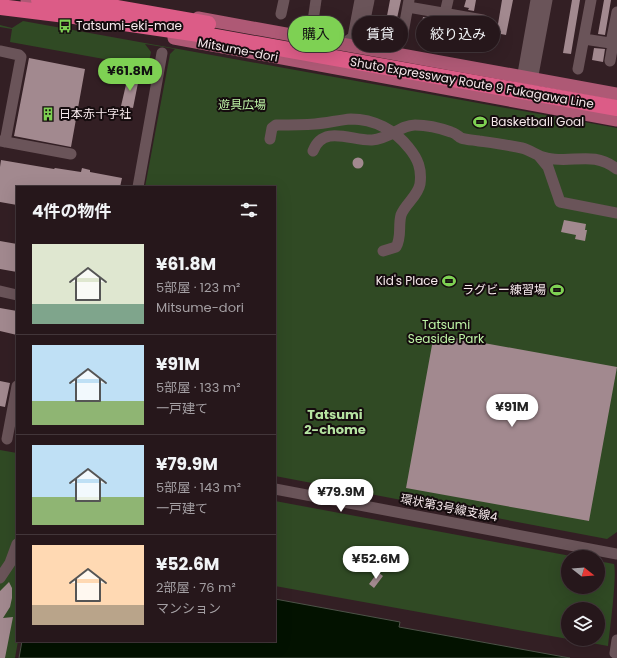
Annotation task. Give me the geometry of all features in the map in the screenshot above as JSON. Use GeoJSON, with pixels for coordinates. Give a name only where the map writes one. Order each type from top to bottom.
{"type":"FeatureCollection","features":[{"type":"Feature","properties":{"kind":"highway"},"geometry":{"type":"LineString","coordinates":[[39,0],[200,23]]}},
{"type":"Feature","properties":{"kind":"highway"},"geometry":{"type":"LineString","coordinates":[[72,0],[200,23]]}},
{"type":"Feature","properties":{"kind":"highway"},"geometry":{"type":"LineString","coordinates":[[1,1],[90,18]]}},
{"type":"Feature","properties":{"kind":"highway"},"geometry":{"type":"LineString","coordinates":[[0,6],[90,18]]}},
{"type":"Feature","properties":{"kind":"highway","name":"Shuto Expressway Route 9 Fukagawa Line"},"geometry":{"type":"LineString","coordinates":[[90,18],[199,34],[617,107]]}},
{"type":"Feature","properties":{"kind":"highway","name":"Shuto Expressway Route 9 Fukagawa Line"},"geometry":{"type":"LineString","coordinates":[[200,23],[617,97]]}},
{"type":"Feature","properties":{"kind":"main road","name":"Mitsume-dori"},"geometry":{"type":"LineString","coordinates":[[27,0],[46,5],[526,83],[617,107]]}},
{"type":"Feature","properties":{"kind":"main road"},"geometry":{"type":"LineString","coordinates":[[100,0],[288,34]]}},
{"type":"Feature","properties":{"kind":"main road","name":"Mitsume-dori"},"geometry":{"type":"LineString","coordinates":[[0,6],[617,120]]}},
{"type":"Feature","properties":{"kind":"main road"},"geometry":{"type":"LineString","coordinates":[[387,52],[526,83],[617,94]]}},
{"type":"Feature","properties":{"kind":"street"},"geometry":{"type":"LineString","coordinates":[[281,14],[284,0]]}},
{"type":"Feature","properties":{"kind":"street"},"geometry":{"type":"LineString","coordinates":[[314,16],[316,0]]}},
{"type":"Feature","properties":{"kind":"street"},"geometry":{"type":"LineString","coordinates":[[344,43],[353,37],[360,0]]}},
{"type":"Feature","properties":{"kind":"street"},"geometry":{"type":"LineString","coordinates":[[367,16],[369,0]]}},
{"type":"Feature","properties":{"kind":"street"},"geometry":{"type":"LineString","coordinates":[[445,13],[448,0]]}},
{"type":"Feature","properties":{"kind":"street"},"geometry":{"type":"LineString","coordinates":[[523,103],[536,0]]}},
{"type":"Feature","properties":{"kind":"street"},"geometry":{"type":"LineString","coordinates":[[526,83],[547,0]]}},
{"type":"Feature","properties":{"kind":"street"},"geometry":{"type":"LineString","coordinates":[[578,69],[591,0]]}},
{"type":"Feature","properties":{"kind":"street"},"geometry":{"type":"LineString","coordinates":[[0,6],[1,1]]}},
{"type":"Feature","properties":{"kind":"street"},"geometry":{"type":"LineString","coordinates":[[407,16],[409,4],[461,16]]}},
{"type":"Feature","properties":{"kind":"street"},"geometry":{"type":"LineString","coordinates":[[610,61],[614,44],[617,12]]}},
{"type":"Feature","properties":{"kind":"street"},"geometry":{"type":"LineString","coordinates":[[584,39],[614,44]]}},
{"type":"Feature","properties":{"kind":"street"},"geometry":{"type":"LineString","coordinates":[[0,51],[20,55],[21,57],[2,141],[71,154]]}},
{"type":"Feature","properties":{"kind":"street"},"geometry":{"type":"LineString","coordinates":[[138,186],[162,53]]}},
{"type":"Feature","properties":{"kind":"street"},"geometry":{"type":"LineString","coordinates":[[270,139],[272,128],[276,125],[315,124],[351,119],[374,123],[395,133],[414,154],[420,165],[420,187],[401,214],[399,224],[400,241],[396,247],[383,250]]}},
{"type":"Feature","properties":{"kind":"street"},"geometry":{"type":"LineString","coordinates":[[313,151],[316,144],[324,137],[336,136],[371,140],[380,139],[407,126],[416,125],[452,132],[462,138],[523,148],[539,156],[558,160],[573,158],[594,159],[608,162],[617,169]]}},
{"type":"Feature","properties":{"kind":"street"},"geometry":{"type":"LineString","coordinates":[[539,156],[548,167],[560,202],[617,213]]}},
{"type":"Feature","properties":{"kind":"street"},"geometry":{"type":"LineString","coordinates":[[0,291],[16,294]]}},
{"type":"Feature","properties":{"kind":"street"},"geometry":{"type":"LineString","coordinates":[[8,439],[16,392]]}},
{"type":"Feature","properties":{"kind":"street","name":"環状第3号線支線4"},"geometry":{"type":"LineString","coordinates":[[276,489],[617,554]]}},
{"type":"Feature","properties":{"kind":"street"},"geometry":{"type":"LineString","coordinates":[[0,578],[10,563],[16,547]]}},
{"type":"Feature","properties":{"kind":"street"},"geometry":{"type":"LineString","coordinates":[[617,640],[615,653],[617,654]]}},
{"type":"Feature","properties":{"kind":"green space","name":"Tatsumi Seaside Park"},"geometry":{"type":"Polygon","coordinates":[[[23,21],[617,128],[617,532],[607,539],[276,476],[276,186],[145,186],[170,54],[175,49],[145,44],[151,52],[148,67],[10,42],[12,29],[0,27],[0,25],[12,28],[23,21]]]}},
{"type":"Feature","properties":{"kind":"green space"},"geometry":{"type":"Polygon","coordinates":[[[0,450],[16,453],[16,642],[18,642],[15,658],[0,658],[0,450]]]}},
{"type":"Feature","properties":{"kind":"green space"},"geometry":{"type":"Polygon","coordinates":[[[276,501],[561,554],[561,594],[605,594],[605,562],[614,564],[614,591],[608,646],[605,645],[605,602],[561,602],[561,638],[276,586],[276,501]]]}},
{"type":"Feature","properties":{"kind":"shaded area"},"geometry":{"type":"Polygon","coordinates":[[[276,599],[400,622],[399,627],[570,658],[19,658],[22,642],[276,642],[276,599]]]}},
{"type":"Feature","properties":{"kind":"building"},"geometry":{"type":"Polygon","coordinates":[[[390,0],[401,0],[398,16],[387,16],[390,0]]]}},
{"type":"Feature","properties":{"kind":"building"},"geometry":{"type":"Polygon","coordinates":[[[466,0],[476,0],[474,11],[468,10],[469,8],[464,7],[466,0]]]}},
{"type":"Feature","properties":{"kind":"building"},"geometry":{"type":"Polygon","coordinates":[[[502,0],[513,0],[506,35],[501,34],[499,16],[502,0]]]}},
{"type":"Feature","properties":{"kind":"building"},"geometry":{"type":"Polygon","coordinates":[[[572,0],[580,0],[571,54],[563,53],[572,0]]]}},
{"type":"Feature","properties":{"kind":"building"},"geometry":{"type":"Polygon","coordinates":[[[604,0],[611,0],[605,35],[598,34],[604,0]]]}},
{"type":"Feature","properties":{"kind":"building"},"geometry":{"type":"Polygon","coordinates":[[[594,48],[605,49],[603,62],[592,60],[594,48]]]}},
{"type":"Feature","properties":{"kind":"building","name":"日本赤十字社"},"geometry":{"type":"Polygon","coordinates":[[[29,58],[85,69],[71,147],[14,136],[29,58]]]}},
{"type":"Feature","properties":{"kind":"building"},"geometry":{"type":"Polygon","coordinates":[[[128,76],[139,78],[133,108],[121,106],[128,76]]]}},
{"type":"Feature","properties":{"kind":"building"},"geometry":{"type":"Polygon","coordinates":[[[356,158],[360,158],[362,159],[362,167],[356,168],[353,165],[353,161],[356,158]]]}},
{"type":"Feature","properties":{"kind":"building"},"geometry":{"type":"Polygon","coordinates":[[[1,160],[81,172],[82,168],[90,170],[90,172],[122,178],[120,186],[16,186],[16,205],[0,202],[1,160]]]}},
{"type":"Feature","properties":{"kind":"building"},"geometry":{"type":"Polygon","coordinates":[[[564,220],[586,224],[585,230],[587,230],[585,241],[575,239],[576,235],[561,232],[564,220]]]}},
{"type":"Feature","properties":{"kind":"building"},"geometry":{"type":"Polygon","coordinates":[[[0,241],[16,244],[16,272],[0,269],[0,241]]]}},
{"type":"Feature","properties":{"kind":"building"},"geometry":{"type":"Polygon","coordinates":[[[0,308],[16,311],[16,335],[0,331],[0,308]]]}},
{"type":"Feature","properties":{"kind":"building"},"geometry":{"type":"Polygon","coordinates":[[[434,334],[617,367],[589,521],[406,488],[434,334]]]}},
{"type":"Feature","properties":{"kind":"building"},"geometry":{"type":"Polygon","coordinates":[[[0,381],[10,383],[5,407],[0,406],[0,381]]]}},
{"type":"Feature","properties":{"kind":"building"},"geometry":{"type":"Polygon","coordinates":[[[378,572],[383,576],[374,588],[369,584],[378,572]]]}},
{"type":"Feature","properties":{"kind":"building"},"geometry":{"type":"Polygon","coordinates":[[[9,582],[12,588],[12,598],[10,607],[3,618],[13,617],[5,658],[0,658],[0,591],[9,582]]]}},
{"type":"Feature","properties":{"kind":"place","name":"Tatsumi-eki-mae"},"geometry":{"type":"Point","coordinates":[65,26]}},
{"type":"Feature","properties":{"kind":"place","name":"日本赤十字社"},"geometry":{"type":"Point","coordinates":[48,114]}},
{"type":"Feature","properties":{"kind":"place","name":"Basketball Goal"},"geometry":{"type":"Point","coordinates":[480,122]}},
{"type":"Feature","properties":{"kind":"place","name":"Kid's Place"},"geometry":{"type":"Point","coordinates":[449,281]}},
{"type":"Feature","properties":{"kind":"place","name":"ラグビー練習場"},"geometry":{"type":"Point","coordinates":[557,290]}},
{"type":"Feature","properties":{"kind":"district","name":"Tatsumi 2-chome"},"geometry":{"type":"Point","coordinates":[335,422]}},
{"type":"Feature","properties":{"kind":"park label","name":"遊具広場"},"geometry":{"type":"Point","coordinates":[242,105]}}]}
